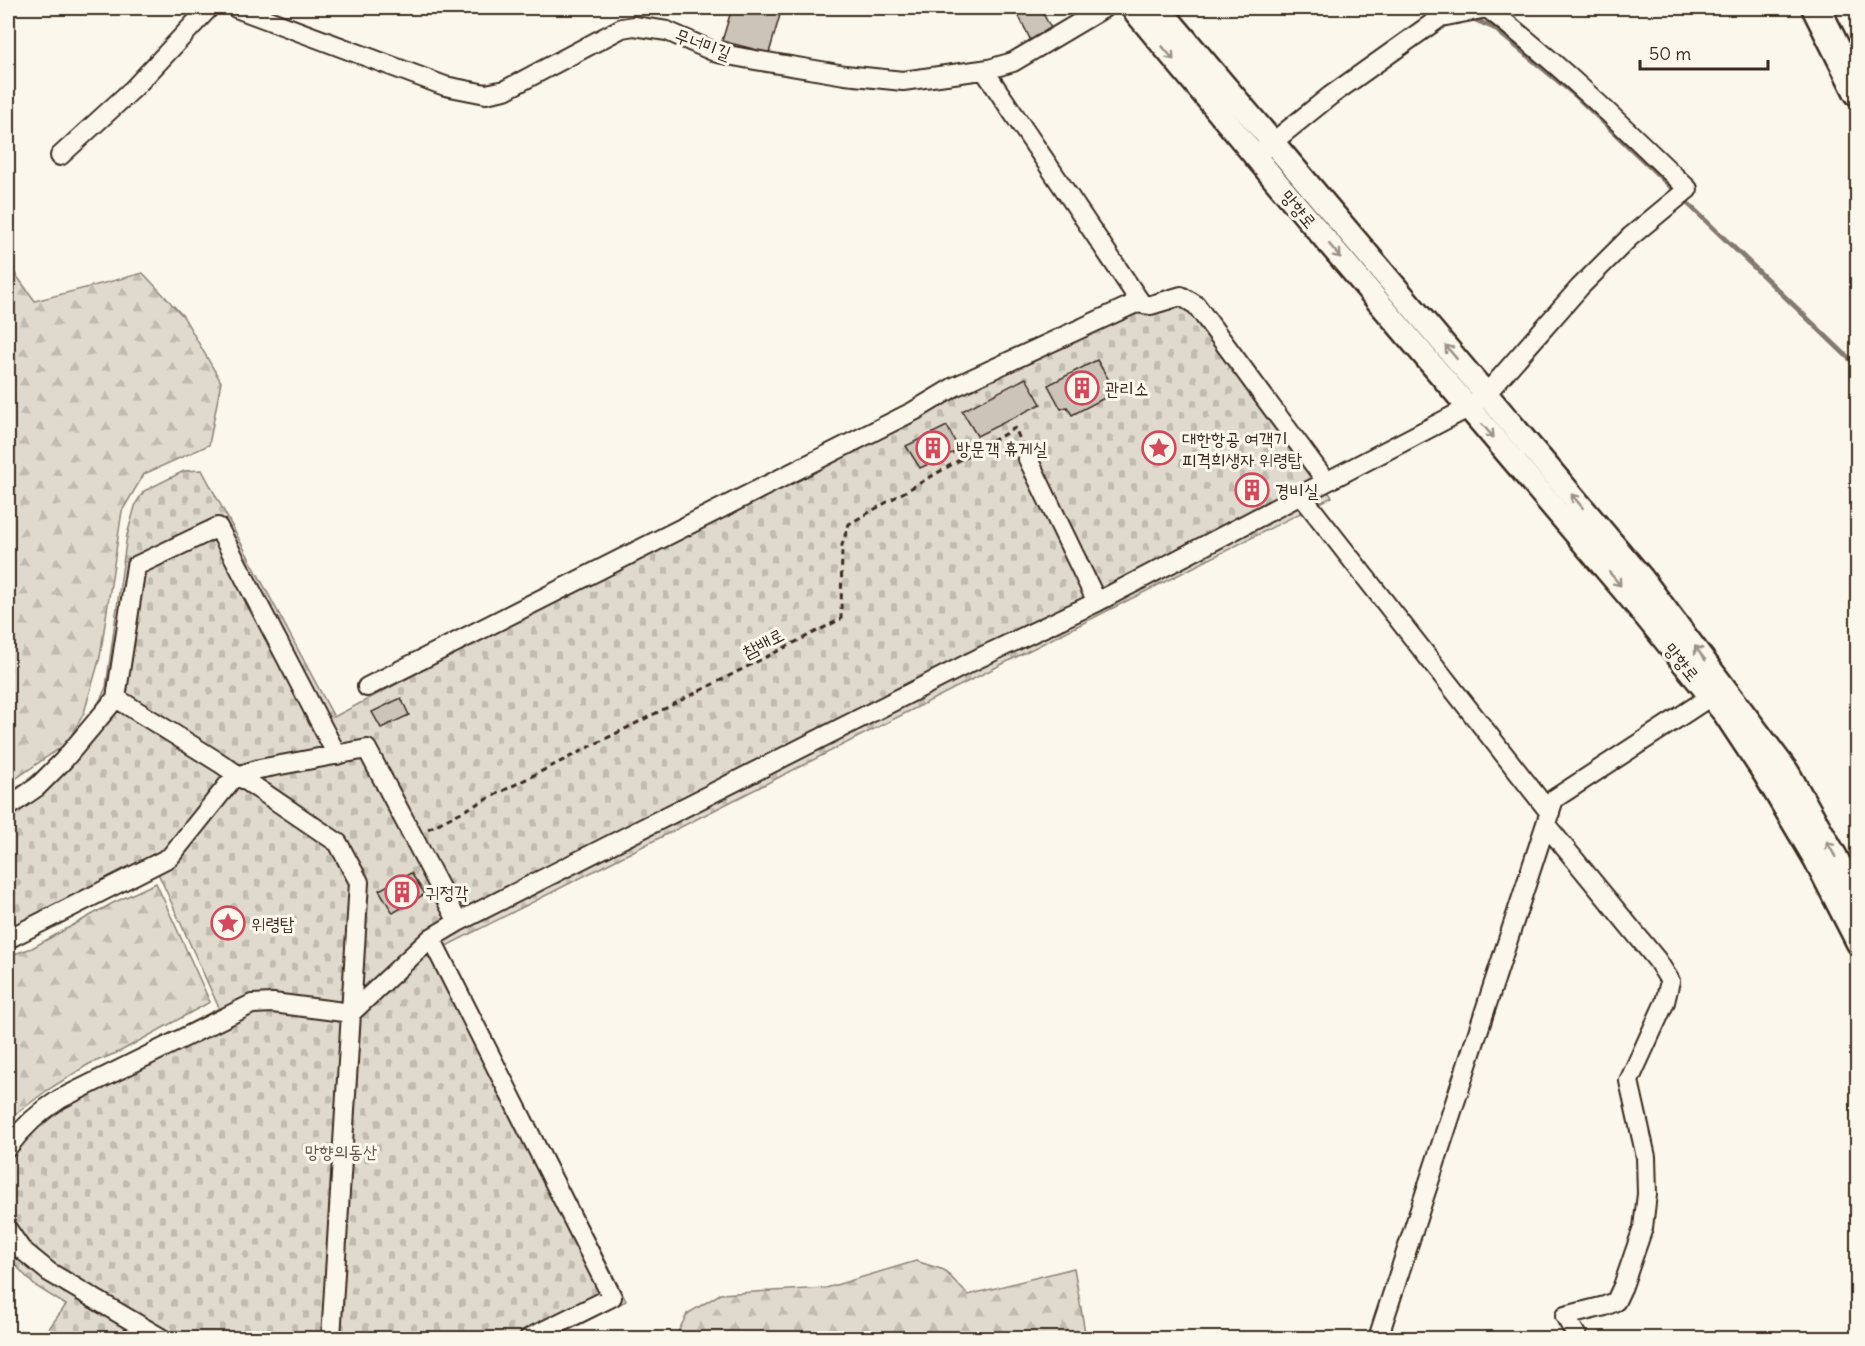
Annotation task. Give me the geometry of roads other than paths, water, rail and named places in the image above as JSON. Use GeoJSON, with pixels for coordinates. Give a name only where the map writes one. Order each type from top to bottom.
{"type":"FeatureCollection","features":[{"type":"Feature","properties":{"kind":"highway"},"geometry":{"type":"LineString","coordinates":[[1816,8],[1857,92]]}},
{"type":"Feature","properties":{"kind":"main road","name":"망향로"},"geometry":{"type":"LineString","coordinates":[[1132,8],[1638,607],[1718,692],[1787,771],[1836,857],[1857,902]]}},
{"type":"Feature","properties":{"kind":"main road","name":"망향로"},"geometry":{"type":"LineString","coordinates":[[1159,8],[1642,578],[1718,692],[1815,859],[1857,943]]}},
{"type":"Feature","properties":{"kind":"street"},"geometry":{"type":"LineString","coordinates":[[60,156],[134,88],[209,8]]}},
{"type":"Feature","properties":{"kind":"street","name":"무너미길"},"geometry":{"type":"LineString","coordinates":[[240,9],[445,86],[486,94],[505,90],[595,40],[622,28],[634,26],[667,31],[717,53],[846,75],[903,81],[984,70],[1013,62],[1104,8]]}},
{"type":"Feature","properties":{"kind":"street"},"geometry":{"type":"LineString","coordinates":[[351,1013],[431,938],[458,922],[980,658],[1097,602],[1468,408],[1486,394],[1580,287],[1630,237],[1682,195],[1626,129],[1525,37],[1487,8],[1441,17],[1330,96],[1256,157]]}},
{"type":"Feature","properties":{"kind":"street"},"geometry":{"type":"LineString","coordinates":[[984,70],[1141,303]]}},
{"type":"Feature","properties":{"kind":"street"},"geometry":{"type":"LineString","coordinates":[[367,687],[914,411],[954,387],[1136,303],[1151,305],[1181,296],[1196,305],[1326,482]]}},
{"type":"Feature","properties":{"kind":"street"},"geometry":{"type":"LineString","coordinates":[[1028,459],[1097,602]]}},
{"type":"Feature","properties":{"kind":"street"},"geometry":{"type":"LineString","coordinates":[[1301,495],[1658,960],[1670,981],[1665,1002],[1629,1081],[1646,1157],[1647,1194],[1643,1228],[1616,1301],[1565,1316],[1578,1338]]}},
{"type":"Feature","properties":{"kind":"street"},"geometry":{"type":"LineString","coordinates":[[8,807],[37,787],[57,767],[89,733],[116,699],[136,566],[218,526],[337,755]]}},
{"type":"Feature","properties":{"kind":"street"},"geometry":{"type":"LineString","coordinates":[[1378,1338],[1554,799],[1718,692]]}},
{"type":"Feature","properties":{"kind":"street"},"geometry":{"type":"LineString","coordinates":[[116,699],[239,775],[338,843],[359,882],[331,1338]]}},
{"type":"Feature","properties":{"kind":"street"},"geometry":{"type":"LineString","coordinates":[[8,939],[170,857],[234,777],[259,769],[367,749],[458,922]]}},
{"type":"Feature","properties":{"kind":"street"},"geometry":{"type":"LineString","coordinates":[[431,938],[612,1297],[528,1338]]}},
{"type":"Feature","properties":{"kind":"street"},"geometry":{"type":"LineString","coordinates":[[8,1147],[21,1130],[42,1110],[60,1099],[252,1004],[273,1003],[351,1013]]}},
{"type":"Feature","properties":{"kind":"street"},"geometry":{"type":"LineString","coordinates":[[8,1230],[21,1249],[49,1272],[161,1338]]}},
{"type":"Feature","properties":{"kind":"waterway"},"geometry":{"type":"LineString","coordinates":[[1469,17],[1494,28],[1575,95],[1858,367]]}},
{"type":"Feature","properties":{"kind":"place","name":"관리소"},"geometry":{"type":"Point","coordinates":[1082,388]}},
{"type":"Feature","properties":{"kind":"place","name":"방문객 휴게실"},"geometry":{"type":"Point","coordinates":[933,448]}},
{"type":"Feature","properties":{"kind":"place","name":"대한항공 여객기 피격희생자 위령탑"},"geometry":{"type":"Point","coordinates":[1159,448]}},
{"type":"Feature","properties":{"kind":"place","name":"경비실"},"geometry":{"type":"Point","coordinates":[1252,490]}},
{"type":"Feature","properties":{"kind":"place","name":"귀정각"},"geometry":{"type":"Point","coordinates":[402,892]}},
{"type":"Feature","properties":{"kind":"place","name":"위령탑"},"geometry":{"type":"Point","coordinates":[228,923]}},
{"type":"Feature","properties":{"kind":"park label","name":"망향의동산"},"geometry":{"type":"Point","coordinates":[341,1151]}}]}
